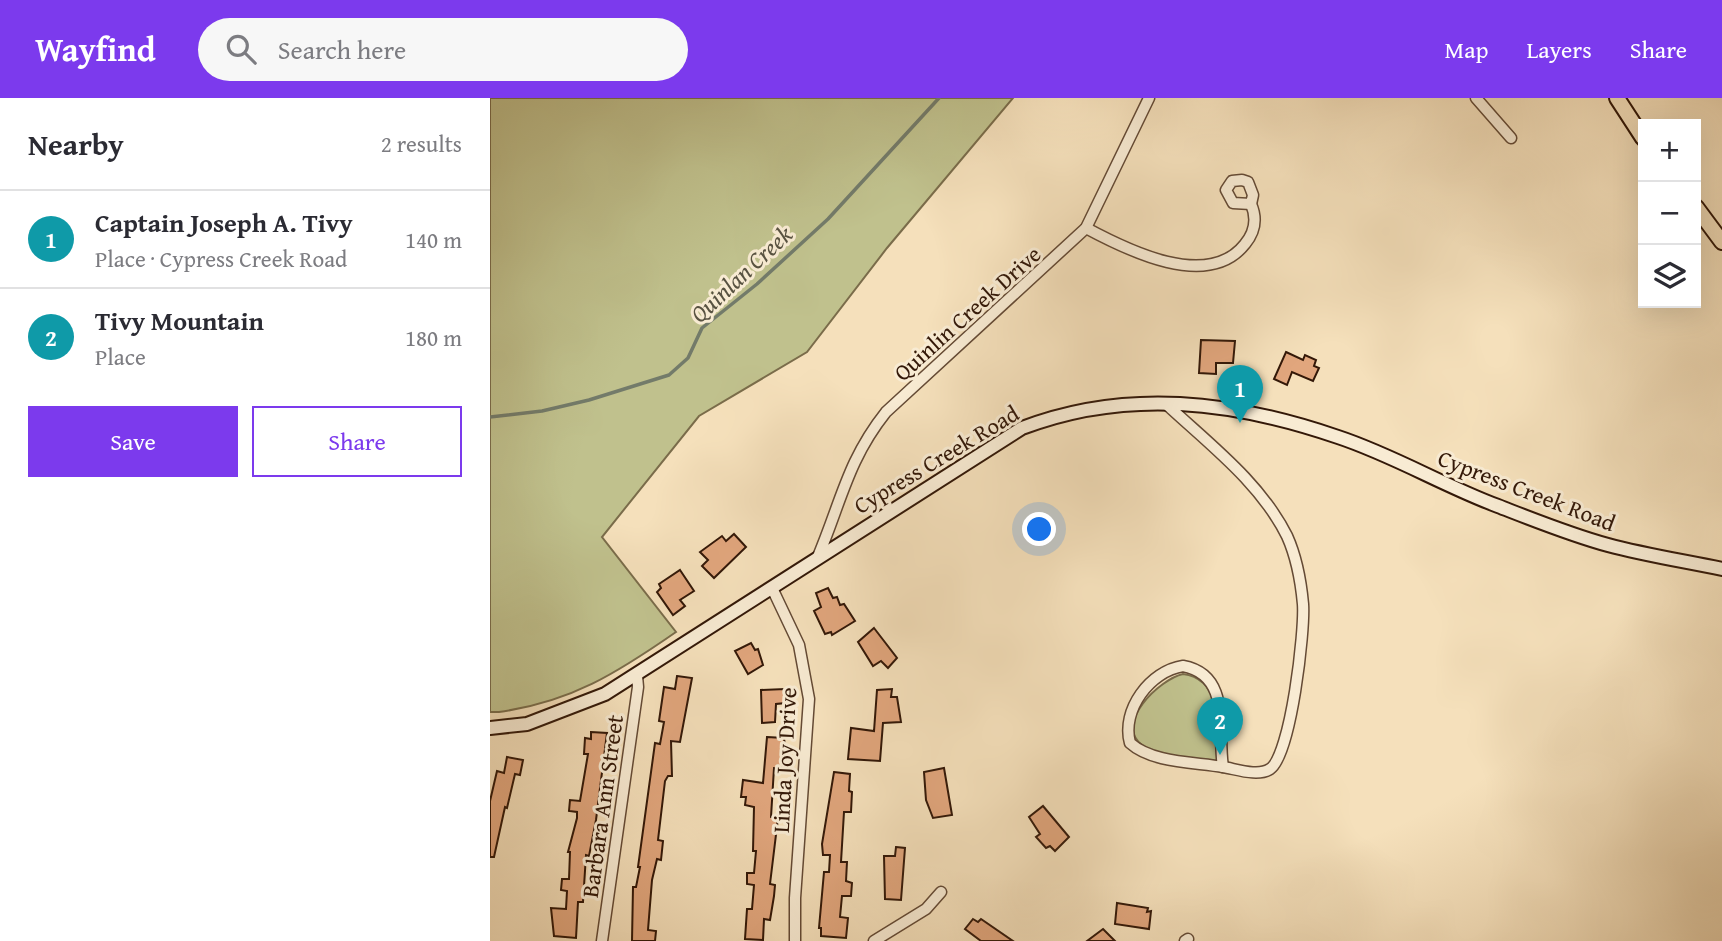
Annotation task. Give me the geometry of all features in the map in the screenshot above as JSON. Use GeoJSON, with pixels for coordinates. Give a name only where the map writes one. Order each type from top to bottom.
{"type":"FeatureCollection","features":[{"type":"Feature","properties":{"kind":"main road"},"geometry":{"type":"LineString","coordinates":[[1618,98],[1638,130]]}},
{"type":"Feature","properties":{"kind":"main road"},"geometry":{"type":"LineString","coordinates":[[1701,214],[1722,243]]}},
{"type":"Feature","properties":{"kind":"main road","name":"Cypress Creek Road"},"geometry":{"type":"LineString","coordinates":[[490,729],[547,718],[605,694],[1022,428],[1054,416],[1102,405],[1165,403],[1262,414],[1339,437],[1496,506],[1608,545],[1722,569]]}},
{"type":"Feature","properties":{"kind":"street","name":"Quinlin Creek Drive"},"geometry":{"type":"LineString","coordinates":[[817,559],[853,461],[886,412],[1086,228],[1149,98]]}},
{"type":"Feature","properties":{"kind":"street"},"geometry":{"type":"LineString","coordinates":[[1476,98],[1511,138]]}},
{"type":"Feature","properties":{"kind":"street"},"geometry":{"type":"LineString","coordinates":[[1086,228],[1135,254],[1159,261],[1204,264],[1223,261],[1238,252],[1250,238],[1255,223],[1251,204]]}},
{"type":"Feature","properties":{"kind":"street"},"geometry":{"type":"LineString","coordinates":[[1165,403],[1270,505],[1289,540],[1299,579],[1303,607],[1289,730],[1281,757],[1270,769],[1261,772],[1223,767],[1156,756],[1137,750],[1130,743],[1128,723],[1132,710],[1149,683],[1162,673],[1183,666],[1202,672],[1211,680],[1220,705],[1223,767]]}},
{"type":"Feature","properties":{"kind":"street","name":"Linda Joy Drive"},"geometry":{"type":"LineString","coordinates":[[772,587],[799,645],[809,699],[795,898],[795,941]]}},
{"type":"Feature","properties":{"kind":"street","name":"Barbara Ann Street"},"geometry":{"type":"LineString","coordinates":[[603,941],[638,687],[637,676]]}},
{"type":"Feature","properties":{"kind":"street"},"geometry":{"type":"LineString","coordinates":[[874,941],[926,909],[941,892]]}},
{"type":"Feature","properties":{"kind":"green space"},"geometry":{"type":"Polygon","coordinates":[[[490,98],[1013,98],[887,248],[807,352],[699,416],[602,537],[676,632],[592,684],[549,701],[499,712],[490,712],[490,98]]]}},
{"type":"Feature","properties":{"kind":"green space"},"geometry":{"type":"Polygon","coordinates":[[[1183,674],[1196,678],[1206,686],[1212,696],[1218,723],[1218,763],[1160,754],[1143,746],[1135,737],[1133,726],[1143,704],[1163,684],[1183,674]]]}},
{"type":"Feature","properties":{"kind":"building"},"geometry":{"type":"Polygon","coordinates":[[[1201,340],[1235,341],[1233,363],[1216,363],[1216,374],[1199,373],[1201,340]]]}},
{"type":"Feature","properties":{"kind":"building"},"geometry":{"type":"Polygon","coordinates":[[[1286,352],[1303,360],[1305,355],[1316,360],[1314,366],[1319,368],[1313,381],[1292,372],[1287,385],[1274,379],[1286,352]]]}},
{"type":"Feature","properties":{"kind":"building"},"geometry":{"type":"Polygon","coordinates":[[[734,534],[746,547],[714,578],[702,566],[708,560],[700,552],[722,536],[726,541],[734,534]]]}},
{"type":"Feature","properties":{"kind":"building"},"geometry":{"type":"Polygon","coordinates":[[[680,570],[694,591],[680,600],[685,606],[673,615],[657,592],[661,588],[659,584],[680,570]]]}},
{"type":"Feature","properties":{"kind":"building"},"geometry":{"type":"Polygon","coordinates":[[[828,588],[833,598],[837,597],[840,605],[844,604],[855,621],[832,635],[831,632],[825,634],[814,611],[821,607],[816,593],[828,588]]]}},
{"type":"Feature","properties":{"kind":"building"},"geometry":{"type":"Polygon","coordinates":[[[874,628],[897,658],[888,668],[881,661],[873,666],[858,642],[874,628]]]}},
{"type":"Feature","properties":{"kind":"building"},"geometry":{"type":"Polygon","coordinates":[[[751,643],[755,650],[758,649],[763,665],[748,674],[735,651],[751,643]]]}},
{"type":"Feature","properties":{"kind":"building"},"geometry":{"type":"Polygon","coordinates":[[[677,676],[692,678],[680,742],[671,741],[672,776],[668,776],[665,781],[658,840],[663,841],[661,860],[657,859],[652,880],[648,930],[656,931],[655,941],[632,941],[633,887],[636,887],[640,867],[655,743],[660,744],[664,722],[659,721],[664,687],[675,689],[677,676]]]}},
{"type":"Feature","properties":{"kind":"building"},"geometry":{"type":"Polygon","coordinates":[[[785,689],[786,703],[776,704],[775,722],[762,723],[761,690],[785,689]]]}},
{"type":"Feature","properties":{"kind":"building"},"geometry":{"type":"Polygon","coordinates":[[[892,689],[891,697],[897,697],[901,722],[883,723],[880,761],[848,759],[851,728],[874,731],[877,690],[892,689]]]}},
{"type":"Feature","properties":{"kind":"building"},"geometry":{"type":"Polygon","coordinates":[[[591,732],[607,733],[596,820],[589,856],[586,855],[583,902],[578,902],[576,938],[554,936],[551,908],[566,909],[567,891],[561,890],[562,879],[569,879],[568,852],[577,818],[577,812],[569,811],[570,800],[580,801],[588,754],[584,754],[585,738],[591,739],[591,732]]]}},
{"type":"Feature","properties":{"kind":"building"},"geometry":{"type":"Polygon","coordinates":[[[767,737],[784,738],[785,746],[782,769],[774,768],[771,817],[778,818],[770,884],[775,885],[774,896],[770,920],[764,919],[763,940],[745,939],[747,909],[752,909],[754,885],[747,884],[747,873],[754,873],[756,851],[753,851],[754,807],[745,805],[746,797],[741,797],[743,780],[763,783],[767,737]]]}},
{"type":"Feature","properties":{"kind":"building"},"geometry":{"type":"Polygon","coordinates":[[[507,757],[523,760],[520,775],[515,774],[507,808],[505,807],[494,857],[490,857],[490,801],[497,771],[504,773],[507,757]]]}},
{"type":"Feature","properties":{"kind":"building"},"geometry":{"type":"Polygon","coordinates":[[[944,768],[952,815],[933,818],[926,800],[924,772],[944,768]]]}},
{"type":"Feature","properties":{"kind":"building"},"geometry":{"type":"Polygon","coordinates":[[[834,772],[850,774],[849,791],[852,792],[851,812],[844,812],[841,862],[847,862],[846,881],[852,883],[851,896],[842,896],[840,917],[848,918],[846,938],[821,936],[819,928],[824,872],[829,872],[830,855],[823,855],[822,844],[834,772]]]}},
{"type":"Feature","properties":{"kind":"building"},"geometry":{"type":"Polygon","coordinates":[[[1043,806],[1069,837],[1055,851],[1050,846],[1046,848],[1036,837],[1040,834],[1029,817],[1043,806]]]}},
{"type":"Feature","properties":{"kind":"building"},"geometry":{"type":"Polygon","coordinates":[[[896,847],[905,848],[901,900],[885,899],[884,856],[895,856],[896,847]]]}},
{"type":"Feature","properties":{"kind":"building"},"geometry":{"type":"Polygon","coordinates":[[[1117,903],[1148,908],[1147,912],[1151,911],[1149,929],[1115,924],[1117,903]]]}},
{"type":"Feature","properties":{"kind":"building"},"geometry":{"type":"Polygon","coordinates":[[[973,919],[978,922],[981,919],[1013,941],[981,941],[965,929],[973,919]]]}},
{"type":"Feature","properties":{"kind":"building"},"geometry":{"type":"Polygon","coordinates":[[[1103,929],[1115,941],[1087,941],[1103,929]]]}},
{"type":"Feature","properties":{"kind":"waterway","name":"Quinlan Creek"},"geometry":{"type":"LineString","coordinates":[[490,417],[542,411],[589,400],[669,375],[688,358],[702,328],[757,284],[828,219],[939,98]]}},
{"type":"Feature","properties":{"kind":"place","name":"Captain Joseph A. Tivy"},"geometry":{"type":"Point","coordinates":[1240,423]}},
{"type":"Feature","properties":{"kind":"place","name":"Tivy Mountain"},"geometry":{"type":"Point","coordinates":[1220,755]}}]}
